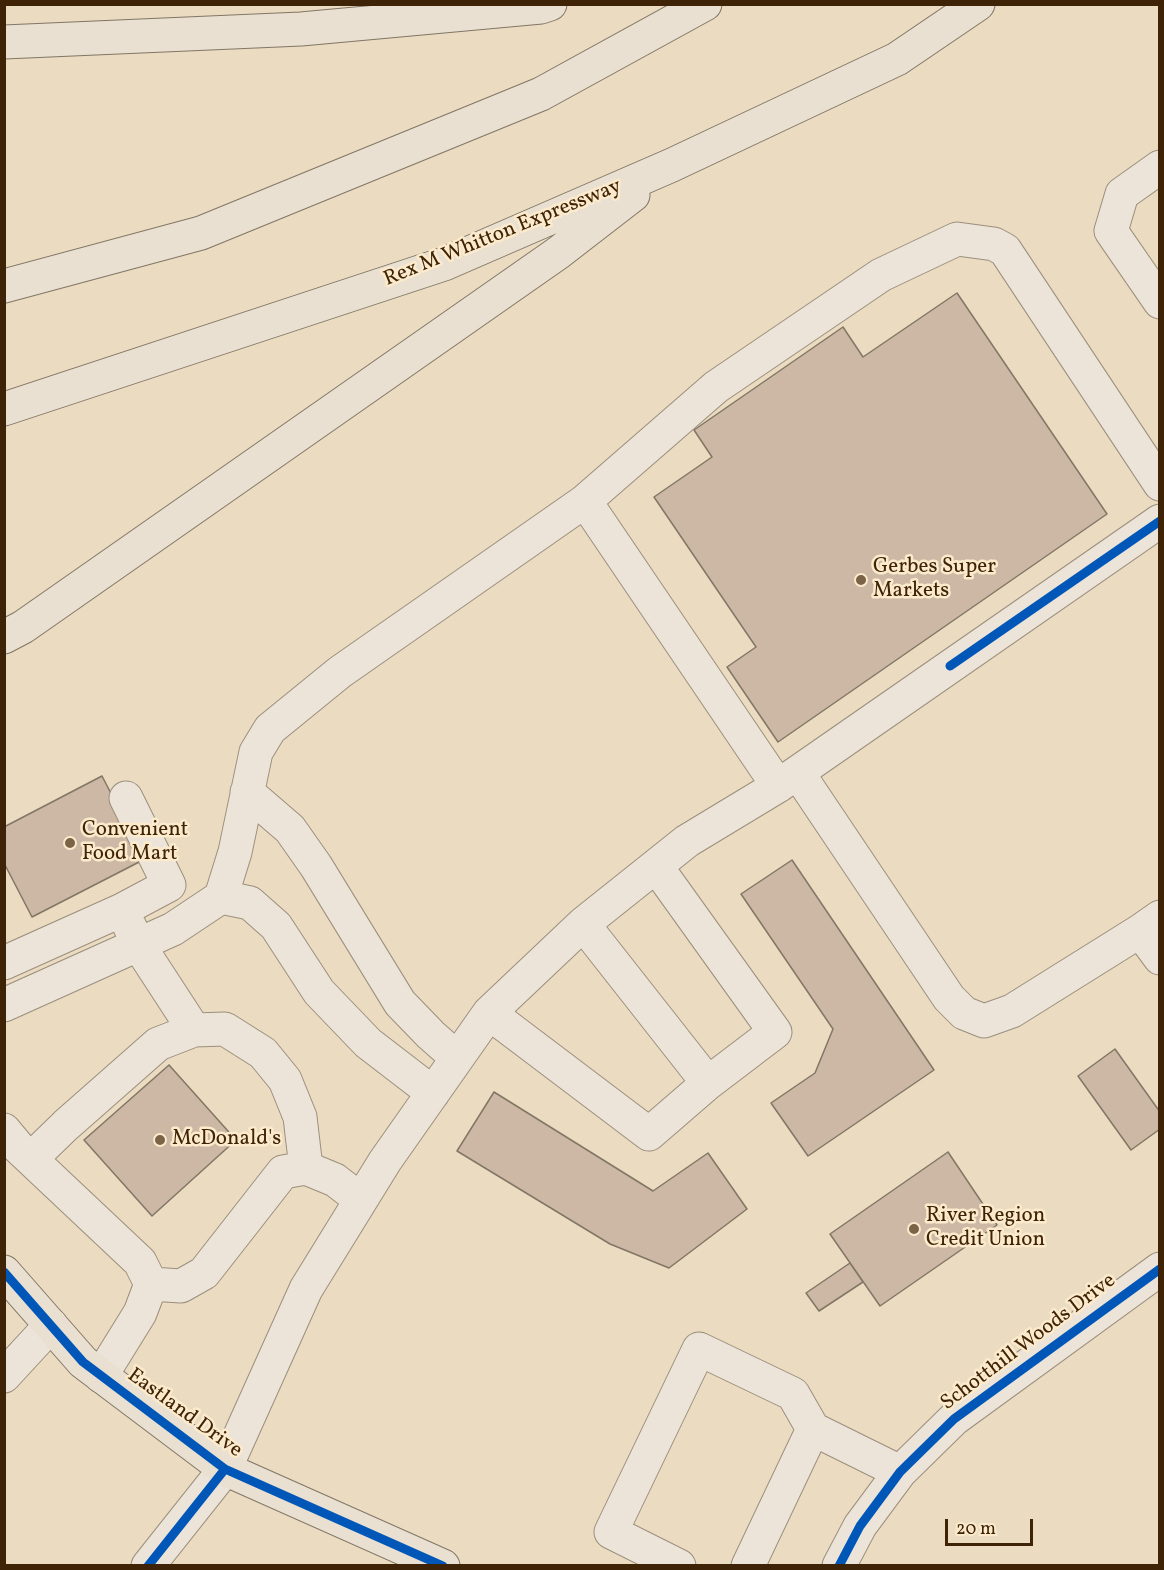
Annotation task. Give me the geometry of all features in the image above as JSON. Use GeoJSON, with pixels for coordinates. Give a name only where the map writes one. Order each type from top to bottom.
{"type":"FeatureCollection","features":[{"type":"Feature","properties":{"kind":"main road"},"geometry":{"type":"LineString","coordinates":[[4,42],[301,29],[541,7],[550,4]]}},
{"type":"Feature","properties":{"kind":"main road"},"geometry":{"type":"LineString","coordinates":[[4,286],[201,233],[541,94],[705,4]]}},
{"type":"Feature","properties":{"kind":"main road","name":"Rex M Whitton Expressway"},"geometry":{"type":"LineString","coordinates":[[4,409],[444,264],[672,165],[897,59],[978,4]]}},
{"type":"Feature","properties":{"kind":"main road"},"geometry":{"type":"LineString","coordinates":[[4,637],[23,627],[558,253],[672,165]]}},
{"type":"Feature","properties":{"kind":"main road","name":"Eastland Drive"},"geometry":{"type":"LineString","coordinates":[[4,1272],[83,1362],[225,1469],[443,1566]]}},
{"type":"Feature","properties":{"kind":"street"},"geometry":{"type":"LineString","coordinates":[[1160,167],[1122,194],[1111,231],[1160,302]]}},
{"type":"Feature","properties":{"kind":"street"},"geometry":{"type":"LineString","coordinates":[[126,798],[169,885],[122,910],[6,958],[15,1000],[174,929],[221,897],[235,852],[256,752],[270,729],[340,672],[585,501],[716,387],[881,275],[957,239],[994,243],[1005,250],[1160,484]]}},
{"type":"Feature","properties":{"kind":"street"},"geometry":{"type":"LineString","coordinates":[[585,501],[949,998],[964,1013],[984,1021],[1012,1011],[1150,924],[1160,958]]}},
{"type":"Feature","properties":{"kind":"street"},"geometry":{"type":"LineString","coordinates":[[148,1566],[225,1469],[306,1289],[385,1161],[489,1013],[583,924],[687,841],[788,779],[1160,521]]}},
{"type":"Feature","properties":{"kind":"street"},"geometry":{"type":"LineString","coordinates":[[247,792],[290,829],[316,866],[400,1003],[457,1058]]}},
{"type":"Feature","properties":{"kind":"street"},"geometry":{"type":"LineString","coordinates":[[489,1013],[649,1134],[708,1083],[776,1032],[656,866]]}},
{"type":"Feature","properties":{"kind":"street"},"geometry":{"type":"LineString","coordinates":[[221,897],[250,903],[276,926],[319,992],[368,1043],[432,1094]]}},
{"type":"Feature","properties":{"kind":"street"},"geometry":{"type":"LineString","coordinates":[[122,910],[138,944],[194,1030]]}},
{"type":"Feature","properties":{"kind":"street"},"geometry":{"type":"LineString","coordinates":[[583,924],[708,1083]]}},
{"type":"Feature","properties":{"kind":"street"},"geometry":{"type":"LineString","coordinates":[[31,1159],[66,1125],[159,1044],[194,1030],[225,1029],[262,1053],[285,1080],[300,1118],[306,1168]]}},
{"type":"Feature","properties":{"kind":"street"},"geometry":{"type":"LineString","coordinates":[[4,1130],[31,1159],[140,1262],[151,1284],[140,1312],[101,1376]]}},
{"type":"Feature","properties":{"kind":"street"},"geometry":{"type":"LineString","coordinates":[[151,1284],[181,1286],[204,1273],[283,1172],[306,1168],[335,1180],[361,1200]]}},
{"type":"Feature","properties":{"kind":"street","name":"Schotthill Woods Drive"},"geometry":{"type":"LineString","coordinates":[[839,1566],[860,1526],[900,1472],[954,1419],[1160,1269]]}},
{"type":"Feature","properties":{"kind":"street"},"geometry":{"type":"LineString","coordinates":[[4,1376],[51,1325]]}},
{"type":"Feature","properties":{"kind":"street"},"geometry":{"type":"LineString","coordinates":[[679,1566],[611,1532],[699,1350],[793,1394],[813,1430],[900,1472]]}},
{"type":"Feature","properties":{"kind":"street"},"geometry":{"type":"LineString","coordinates":[[748,1566],[813,1430]]}},
{"type":"Feature","properties":{"kind":"building","name":"Gerbes Super Markets"},"geometry":{"type":"Polygon","coordinates":[[[957,293],[1107,514],[778,742],[727,667],[756,647],[654,497],[712,457],[694,430],[843,327],[863,357],[957,293]]]}},
{"type":"Feature","properties":{"kind":"building","name":"Convenient Food Mart"},"geometry":{"type":"Polygon","coordinates":[[[102,776],[145,859],[32,917],[4,863],[4,827],[102,776]]]}},
{"type":"Feature","properties":{"kind":"building"},"geometry":{"type":"Polygon","coordinates":[[[792,860],[934,1070],[808,1156],[771,1103],[815,1073],[833,1029],[741,894],[792,860]]]}},
{"type":"Feature","properties":{"kind":"building"},"geometry":{"type":"Polygon","coordinates":[[[1115,1049],[1160,1112],[1160,1129],[1131,1150],[1078,1076],[1115,1049]]]}},
{"type":"Feature","properties":{"kind":"building","name":"McDonald's"},"geometry":{"type":"Polygon","coordinates":[[[169,1065],[236,1140],[152,1216],[84,1140],[169,1065]]]}},
{"type":"Feature","properties":{"kind":"building"},"geometry":{"type":"Polygon","coordinates":[[[494,1092],[653,1191],[708,1153],[747,1209],[669,1268],[610,1244],[457,1151],[494,1092]]]}},
{"type":"Feature","properties":{"kind":"building","name":"River Region Credit Union"},"geometry":{"type":"Polygon","coordinates":[[[948,1152],[997,1225],[880,1306],[830,1234],[948,1152]]]}},
{"type":"Feature","properties":{"kind":"building"},"geometry":{"type":"Polygon","coordinates":[[[850,1263],[863,1282],[819,1311],[806,1293],[850,1263]]]}},
{"type":"Feature","properties":{"kind":"cycle path"},"geometry":{"type":"LineString","coordinates":[[950,666],[1160,521]]}},
{"type":"Feature","properties":{"kind":"cycle path"},"geometry":{"type":"LineString","coordinates":[[839,1566],[860,1526],[900,1472],[954,1419],[1160,1269]]}},
{"type":"Feature","properties":{"kind":"cycle path"},"geometry":{"type":"LineString","coordinates":[[4,1272],[83,1362],[225,1469],[443,1566]]}},
{"type":"Feature","properties":{"kind":"cycle path"},"geometry":{"type":"LineString","coordinates":[[148,1566],[225,1469]]}},
{"type":"Feature","properties":{"kind":"place","name":"Gerbes Super Markets"},"geometry":{"type":"Point","coordinates":[861,580]}},
{"type":"Feature","properties":{"kind":"place","name":"Convenient Food Mart"},"geometry":{"type":"Point","coordinates":[70,843]}},
{"type":"Feature","properties":{"kind":"place","name":"McDonald's"},"geometry":{"type":"Point","coordinates":[160,1140]}},
{"type":"Feature","properties":{"kind":"place","name":"River Region Credit Union"},"geometry":{"type":"Point","coordinates":[914,1229]}}]}
